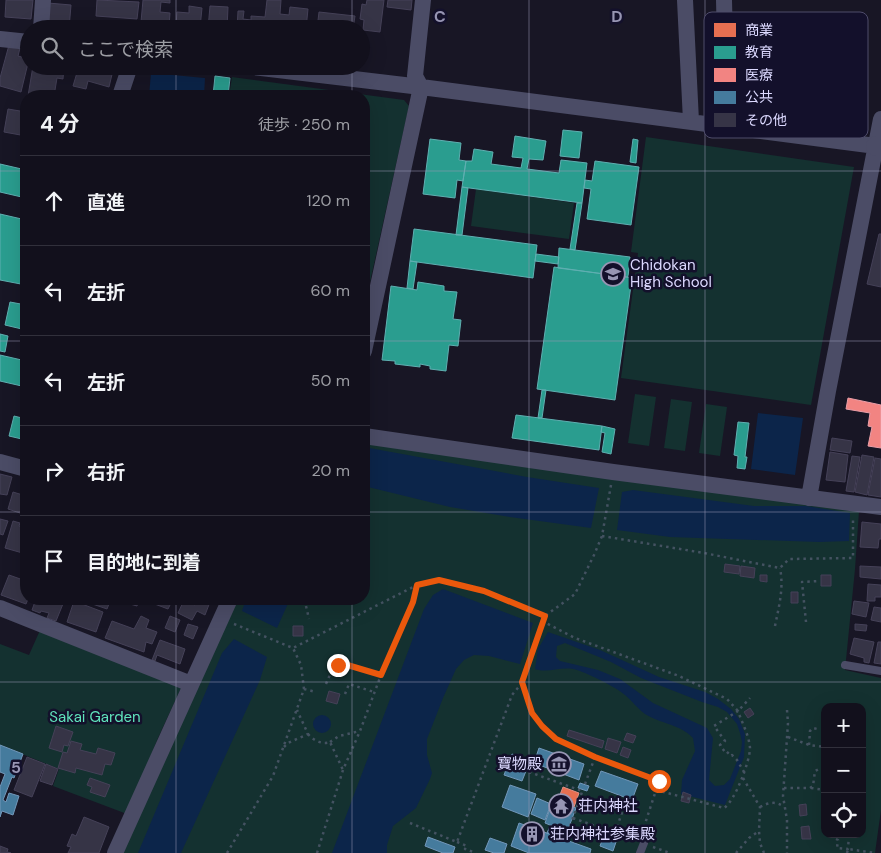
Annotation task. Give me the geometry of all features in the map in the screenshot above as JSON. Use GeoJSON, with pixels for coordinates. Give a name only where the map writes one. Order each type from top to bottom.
{"type":"FeatureCollection","features":[{"type":"Feature","properties":{"kind":"street"},"geometry":{"type":"LineString","coordinates":[[42,20],[43,0]]}},
{"type":"Feature","properties":{"kind":"street"},"geometry":{"type":"LineString","coordinates":[[370,324],[421,87],[414,76],[423,0]]}},
{"type":"Feature","properties":{"kind":"street"},"geometry":{"type":"LineString","coordinates":[[685,0],[691,121]]}},
{"type":"Feature","properties":{"kind":"street"},"geometry":{"type":"LineString","coordinates":[[0,39],[20,41]]}},
{"type":"Feature","properties":{"kind":"street"},"geometry":{"type":"LineString","coordinates":[[122,90],[127,75]]}},
{"type":"Feature","properties":{"kind":"street"},"geometry":{"type":"LineString","coordinates":[[320,75],[704,123]]}},
{"type":"Feature","properties":{"kind":"street"},"geometry":{"type":"LineString","coordinates":[[809,498],[828,391],[879,146],[881,119]]}},
{"type":"Feature","properties":{"kind":"street"},"geometry":{"type":"LineString","coordinates":[[818,138],[879,146]]}},
{"type":"Feature","properties":{"kind":"street"},"geometry":{"type":"LineString","coordinates":[[370,437],[881,508]]}},
{"type":"Feature","properties":{"kind":"street"},"geometry":{"type":"LineString","coordinates":[[0,462],[20,467]]}},
{"type":"Feature","properties":{"kind":"street"},"geometry":{"type":"LineString","coordinates":[[115,853],[227,605]]}},
{"type":"Feature","properties":{"kind":"street"},"geometry":{"type":"LineString","coordinates":[[0,608],[191,684]]}},
{"type":"Feature","properties":{"kind":"lane"},"geometry":{"type":"LineString","coordinates":[[845,665],[881,671]]}},
{"type":"Feature","properties":{"kind":"lane"},"geometry":{"type":"LineString","coordinates":[[640,853],[641,842]]}},
{"type":"Feature","properties":{"kind":"path"},"geometry":{"type":"LineString","coordinates":[[457,842],[512,696],[522,682],[542,621],[545,616],[575,594],[594,555],[602,536],[610,487]]}},
{"type":"Feature","properties":{"kind":"path"},"geometry":{"type":"LineString","coordinates":[[780,568],[789,559],[853,558],[854,503]]}},
{"type":"Feature","properties":{"kind":"path"},"geometry":{"type":"LineString","coordinates":[[602,536],[712,554],[780,568]]}},
{"type":"Feature","properties":{"kind":"path"},"geometry":{"type":"LineString","coordinates":[[775,626],[782,596],[780,568]]}},
{"type":"Feature","properties":{"kind":"path"},"geometry":{"type":"LineString","coordinates":[[234,624],[293,648],[417,585],[439,580],[484,591],[545,616]]}},
{"type":"Feature","properties":{"kind":"path"},"geometry":{"type":"LineString","coordinates":[[806,622],[802,582],[819,581]]}},
{"type":"Feature","properties":{"kind":"path"},"geometry":{"type":"LineString","coordinates":[[317,853],[343,770],[413,602],[417,585]]}},
{"type":"Feature","properties":{"kind":"path"},"geometry":{"type":"LineString","coordinates":[[306,606],[309,619]]}},
{"type":"Feature","properties":{"kind":"path"},"geometry":{"type":"LineString","coordinates":[[542,621],[575,638],[679,676],[727,699],[738,711],[746,731],[750,750],[743,778],[730,804],[724,808],[656,790]]}},
{"type":"Feature","properties":{"kind":"path"},"geometry":{"type":"LineString","coordinates":[[227,853],[273,776],[304,689],[301,665],[293,648]]}},
{"type":"Feature","properties":{"kind":"path"},"geometry":{"type":"LineString","coordinates":[[326,684],[334,669],[344,664],[381,675]]}},
{"type":"Feature","properties":{"kind":"path"},"geometry":{"type":"LineString","coordinates":[[522,682],[532,713],[556,739],[595,757],[659,781],[642,833]]}},
{"type":"Feature","properties":{"kind":"path"},"geometry":{"type":"LineString","coordinates":[[345,694],[349,684],[374,692]]}},
{"type":"Feature","properties":{"kind":"path"},"geometry":{"type":"LineString","coordinates":[[304,689],[316,692]]}},
{"type":"Feature","properties":{"kind":"path"},"geometry":{"type":"LineString","coordinates":[[744,772],[737,760],[725,752],[720,745],[725,741],[714,726],[738,711],[750,698]]}},
{"type":"Feature","properties":{"kind":"path"},"geometry":{"type":"LineString","coordinates":[[297,708],[299,716],[313,740],[327,744],[339,736],[360,731]]}},
{"type":"Feature","properties":{"kind":"path"},"geometry":{"type":"LineString","coordinates":[[787,710],[788,737],[784,788],[787,853]]}},
{"type":"Feature","properties":{"kind":"path"},"geometry":{"type":"LineString","coordinates":[[809,745],[810,731],[813,728],[817,729]]}},
{"type":"Feature","properties":{"kind":"path"},"geometry":{"type":"LineString","coordinates":[[283,748],[288,743],[308,734]]}},
{"type":"Feature","properties":{"kind":"path"},"geometry":{"type":"LineString","coordinates":[[788,737],[809,745],[821,746]]}},
{"type":"Feature","properties":{"kind":"path"},"geometry":{"type":"LineString","coordinates":[[330,742],[343,770]]}},
{"type":"Feature","properties":{"kind":"path"},"geometry":{"type":"LineString","coordinates":[[585,784],[595,757]]}},
{"type":"Feature","properties":{"kind":"path"},"geometry":{"type":"LineString","coordinates":[[810,788],[813,786],[815,771],[821,769]]}},
{"type":"Feature","properties":{"kind":"path"},"geometry":{"type":"LineString","coordinates":[[529,772],[583,790],[566,838]]}},
{"type":"Feature","properties":{"kind":"path"},"geometry":{"type":"LineString","coordinates":[[743,778],[760,807],[760,843],[764,853]]}},
{"type":"Feature","properties":{"kind":"path"},"geometry":{"type":"LineString","coordinates":[[784,788],[821,789]]}},
{"type":"Feature","properties":{"kind":"path"},"geometry":{"type":"LineString","coordinates":[[615,833],[626,801]]}},
{"type":"Feature","properties":{"kind":"path"},"geometry":{"type":"LineString","coordinates":[[760,807],[766,804],[778,803],[785,807]]}},
{"type":"Feature","properties":{"kind":"path"},"geometry":{"type":"LineString","coordinates":[[610,809],[622,813]]}},
{"type":"Feature","properties":{"kind":"path"},"geometry":{"type":"LineString","coordinates":[[573,818],[641,842]]}},
{"type":"Feature","properties":{"kind":"path"},"geometry":{"type":"LineString","coordinates":[[410,824],[467,846],[465,849],[476,853]]}},
{"type":"Feature","properties":{"kind":"path"},"geometry":{"type":"LineString","coordinates":[[736,853],[749,838],[759,831]]}},
{"type":"Feature","properties":{"kind":"path"},"geometry":{"type":"LineString","coordinates":[[848,851],[849,838]]}},
{"type":"Feature","properties":{"kind":"path"},"geometry":{"type":"LineString","coordinates":[[836,839],[836,848],[875,853]]}},
{"type":"Feature","properties":{"kind":"path"},"geometry":{"type":"LineString","coordinates":[[659,849],[670,853]]}},
{"type":"Feature","properties":{"kind":"green space"},"geometry":{"type":"Polygon","coordinates":[[[232,77],[329,90],[230,90],[232,77]]]}},
{"type":"Feature","properties":{"kind":"green space"},"geometry":{"type":"Polygon","coordinates":[[[370,95],[404,100],[409,106],[370,282],[370,95]]]}},
{"type":"Feature","properties":{"kind":"green space"},"geometry":{"type":"Polygon","coordinates":[[[646,137],[854,167],[811,405],[621,378],[638,253],[631,252],[646,137]]]}},
{"type":"Feature","properties":{"kind":"green space"},"geometry":{"type":"Polygon","coordinates":[[[476,189],[574,203],[569,239],[471,226],[476,189]]]}},
{"type":"Feature","properties":{"kind":"green space"},"geometry":{"type":"Polygon","coordinates":[[[635,394],[656,397],[649,446],[628,443],[635,394]]]}},
{"type":"Feature","properties":{"kind":"green space"},"geometry":{"type":"Polygon","coordinates":[[[671,399],[692,402],[685,451],[664,448],[671,399]]]}},
{"type":"Feature","properties":{"kind":"green space"},"geometry":{"type":"Polygon","coordinates":[[[706,404],[727,407],[720,456],[699,453],[706,404]]]}},
{"type":"Feature","properties":{"kind":"green space"},"geometry":{"type":"Polygon","coordinates":[[[370,444],[859,511],[845,670],[881,678],[881,810],[875,853],[121,853],[234,605],[370,605],[370,444]]]}},
{"type":"Feature","properties":{"kind":"green space","name":"Sakai Garden"},"geometry":{"type":"Polygon","coordinates":[[[41,628],[183,684],[158,738],[127,814],[53,786],[59,769],[0,745],[0,644],[29,655],[41,628]]]}},
{"type":"Feature","properties":{"kind":"water"},"geometry":{"type":"Polygon","coordinates":[[[151,75],[205,78],[204,90],[150,90],[151,75]]]}},
{"type":"Feature","properties":{"kind":"water"},"geometry":{"type":"Polygon","coordinates":[[[758,413],[803,418],[795,475],[751,469],[758,413]]]}},
{"type":"Feature","properties":{"kind":"water"},"geometry":{"type":"Polygon","coordinates":[[[370,448],[527,477],[599,488],[591,528],[450,507],[370,487],[370,448]]]}},
{"type":"Feature","properties":{"kind":"water"},"geometry":{"type":"Polygon","coordinates":[[[633,490],[754,506],[806,506],[850,513],[849,541],[819,542],[670,537],[617,530],[622,492],[633,490]]]}},
{"type":"Feature","properties":{"kind":"water"},"geometry":{"type":"Polygon","coordinates":[[[443,589],[533,623],[520,664],[489,656],[474,655],[464,660],[456,669],[427,739],[427,755],[432,773],[430,779],[416,808],[393,826],[387,845],[387,853],[332,853],[424,609],[433,595],[443,589]]]}},
{"type":"Feature","properties":{"kind":"water"},"geometry":{"type":"Polygon","coordinates":[[[244,605],[287,605],[277,628],[242,611],[244,605]]]}},
{"type":"Feature","properties":{"kind":"water"},"geometry":{"type":"Polygon","coordinates":[[[548,632],[600,650],[659,677],[705,692],[731,709],[739,719],[745,734],[744,757],[725,805],[681,794],[682,780],[695,751],[693,738],[688,733],[645,714],[621,692],[588,674],[571,669],[545,671],[535,669],[538,649],[548,632]],[[565,643],[557,646],[556,657],[560,661],[598,670],[620,679],[653,703],[707,728],[713,738],[709,780],[715,786],[724,785],[730,779],[741,751],[742,742],[737,724],[727,712],[641,678],[611,662],[565,643]]]}},
{"type":"Feature","properties":{"kind":"water"},"geometry":{"type":"Polygon","coordinates":[[[234,639],[267,657],[260,680],[181,853],[138,853],[222,653],[234,639]]]}},
{"type":"Feature","properties":{"kind":"water"},"geometry":{"type":"Polygon","coordinates":[[[318,715],[326,715],[331,720],[329,731],[318,733],[313,728],[313,720],[318,715]]]}},
{"type":"Feature","properties":{"kind":"building: 商業"},"geometry":{"type":"Polygon","coordinates":[[[563,787],[579,793],[574,807],[558,800],[563,787]]]}},
{"type":"Feature","properties":{"kind":"building: 教育"},"geometry":{"type":"Polygon","coordinates":[[[215,76],[230,78],[229,90],[214,90],[215,76]]]}},
{"type":"Feature","properties":{"kind":"building: 教育"},"geometry":{"type":"Polygon","coordinates":[[[563,130],[582,132],[579,158],[560,156],[563,130]]]}},
{"type":"Feature","properties":{"kind":"building: 教育"},"geometry":{"type":"Polygon","coordinates":[[[515,136],[546,141],[543,160],[529,159],[527,169],[559,173],[561,160],[587,163],[582,203],[462,187],[466,161],[472,161],[474,149],[493,152],[491,164],[521,168],[523,158],[512,157],[515,136]]]}},
{"type":"Feature","properties":{"kind":"building: 教育"},"geometry":{"type":"Polygon","coordinates":[[[430,139],[461,143],[459,160],[466,161],[463,181],[457,180],[455,198],[423,194],[430,139]]]}},
{"type":"Feature","properties":{"kind":"building: 教育"},"geometry":{"type":"Polygon","coordinates":[[[633,139],[638,140],[636,163],[630,162],[633,139]]]}},
{"type":"Feature","properties":{"kind":"building: 教育"},"geometry":{"type":"Polygon","coordinates":[[[595,161],[639,167],[631,225],[587,219],[591,189],[584,188],[585,180],[592,181],[595,161]]]}},
{"type":"Feature","properties":{"kind":"building: 教育"},"geometry":{"type":"Polygon","coordinates":[[[0,164],[20,169],[20,197],[0,192],[0,164]]]}},
{"type":"Feature","properties":{"kind":"building: 教育"},"geometry":{"type":"Polygon","coordinates":[[[462,187],[468,188],[462,235],[456,235],[462,187]]]}},
{"type":"Feature","properties":{"kind":"building: 教育"},"geometry":{"type":"Polygon","coordinates":[[[577,203],[582,203],[575,250],[570,249],[577,203]]]}},
{"type":"Feature","properties":{"kind":"building: 教育"},"geometry":{"type":"Polygon","coordinates":[[[0,214],[20,219],[20,284],[0,280],[0,214]]]}},
{"type":"Feature","properties":{"kind":"building: 教育"},"geometry":{"type":"Polygon","coordinates":[[[414,229],[537,245],[533,278],[410,261],[414,229]]]}},
{"type":"Feature","properties":{"kind":"building: 教育"},"geometry":{"type":"Polygon","coordinates":[[[559,248],[630,257],[628,277],[558,268],[559,248]]]}},
{"type":"Feature","properties":{"kind":"building: 教育"},"geometry":{"type":"Polygon","coordinates":[[[536,254],[559,257],[558,264],[535,261],[536,254]]]}},
{"type":"Feature","properties":{"kind":"building: 教育"},"geometry":{"type":"Polygon","coordinates":[[[410,261],[417,262],[413,289],[407,288],[410,261]]]}},
{"type":"Feature","properties":{"kind":"building: 教育"},"geometry":{"type":"Polygon","coordinates":[[[554,267],[632,278],[615,400],[537,389],[554,267]]]}},
{"type":"Feature","properties":{"kind":"building: 教育"},"geometry":{"type":"Polygon","coordinates":[[[418,282],[444,286],[444,291],[457,292],[453,319],[461,320],[458,346],[449,345],[446,371],[430,369],[430,366],[420,364],[420,367],[395,364],[395,361],[382,360],[391,286],[417,290],[418,282]]]}},
{"type":"Feature","properties":{"kind":"building: 教育"},"geometry":{"type":"Polygon","coordinates":[[[10,302],[20,304],[20,329],[5,325],[10,302]]]}},
{"type":"Feature","properties":{"kind":"building: 教育"},"geometry":{"type":"Polygon","coordinates":[[[0,334],[8,336],[5,352],[0,351],[0,334]]]}},
{"type":"Feature","properties":{"kind":"building: 教育"},"geometry":{"type":"Polygon","coordinates":[[[0,355],[20,360],[20,386],[0,381],[0,355]]]}},
{"type":"Feature","properties":{"kind":"building: 教育"},"geometry":{"type":"Polygon","coordinates":[[[542,390],[546,390],[542,418],[538,418],[542,390]]]}},
{"type":"Feature","properties":{"kind":"building: 教育"},"geometry":{"type":"Polygon","coordinates":[[[516,415],[602,426],[599,450],[512,438],[516,415]]]}},
{"type":"Feature","properties":{"kind":"building: 教育"},"geometry":{"type":"Polygon","coordinates":[[[14,416],[20,418],[20,439],[9,436],[14,416]]]}},
{"type":"Feature","properties":{"kind":"building: 教育"},"geometry":{"type":"Polygon","coordinates":[[[738,422],[749,423],[745,469],[737,468],[738,456],[734,455],[738,422]]]}},
{"type":"Feature","properties":{"kind":"building: 教育"},"geometry":{"type":"Polygon","coordinates":[[[602,426],[615,429],[611,454],[602,452],[605,433],[601,432],[602,426]]]}},
{"type":"Feature","properties":{"kind":"building: 医療"},"geometry":{"type":"Polygon","coordinates":[[[848,398],[881,405],[881,448],[868,446],[872,427],[868,426],[870,413],[846,409],[848,398]]]}},
{"type":"Feature","properties":{"kind":"building: 公共"},"geometry":{"type":"Polygon","coordinates":[[[0,745],[23,754],[3,800],[6,802],[9,793],[19,796],[13,815],[2,811],[0,817],[0,787],[5,774],[0,772],[0,745]]]}},
{"type":"Feature","properties":{"kind":"building: 公共","name":"寶物殿"},"geometry":{"type":"Polygon","coordinates":[[[539,748],[584,764],[579,780],[534,763],[539,748]]]}},
{"type":"Feature","properties":{"kind":"building: 公共"},"geometry":{"type":"Polygon","coordinates":[[[512,754],[530,761],[522,781],[504,775],[512,754]]]}},
{"type":"Feature","properties":{"kind":"building: 公共"},"geometry":{"type":"Polygon","coordinates":[[[601,771],[638,784],[632,800],[595,786],[601,771]]]}},
{"type":"Feature","properties":{"kind":"building: 公共"},"geometry":{"type":"Polygon","coordinates":[[[580,783],[589,786],[587,791],[578,788],[580,783]]]}},
{"type":"Feature","properties":{"kind":"building: 公共"},"geometry":{"type":"Polygon","coordinates":[[[510,785],[536,794],[528,817],[502,807],[510,785]]]}},
{"type":"Feature","properties":{"kind":"building: 公共"},"geometry":{"type":"Polygon","coordinates":[[[537,798],[551,804],[545,820],[531,814],[537,798]]]}},
{"type":"Feature","properties":{"kind":"building: 公共"},"geometry":{"type":"Polygon","coordinates":[[[553,800],[576,808],[567,832],[545,823],[553,800]]]}},
{"type":"Feature","properties":{"kind":"building: 公共","name":"荘内神社参集殿"},"geometry":{"type":"Polygon","coordinates":[[[519,823],[591,849],[590,853],[529,853],[511,846],[519,823]]]}},
{"type":"Feature","properties":{"kind":"building: 公共"},"geometry":{"type":"Polygon","coordinates":[[[550,826],[557,829],[555,835],[547,833],[550,826]]]}},
{"type":"Feature","properties":{"kind":"building: 公共"},"geometry":{"type":"Polygon","coordinates":[[[604,835],[617,839],[613,851],[600,846],[604,835]]]}},
{"type":"Feature","properties":{"kind":"building: 公共"},"geometry":{"type":"Polygon","coordinates":[[[428,837],[455,847],[453,853],[443,853],[425,846],[428,837]]]}},
{"type":"Feature","properties":{"kind":"building: 公共"},"geometry":{"type":"Polygon","coordinates":[[[490,838],[507,844],[504,853],[494,853],[485,850],[490,838]]]}},
{"type":"Feature","properties":{"kind":"building: その他"},"geometry":{"type":"Polygon","coordinates":[[[6,0],[33,0],[31,19],[5,17],[6,0]]]}},
{"type":"Feature","properties":{"kind":"building: その他"},"geometry":{"type":"Polygon","coordinates":[[[97,0],[139,2],[137,19],[96,16],[97,0]]]}},
{"type":"Feature","properties":{"kind":"building: その他"},"geometry":{"type":"Polygon","coordinates":[[[143,0],[170,0],[170,3],[161,2],[160,12],[170,13],[169,20],[141,20],[143,0]]]}},
{"type":"Feature","properties":{"kind":"building: その他"},"geometry":{"type":"Polygon","coordinates":[[[267,0],[281,0],[280,14],[289,15],[290,7],[308,9],[307,20],[251,20],[251,16],[265,17],[267,0]]]}},
{"type":"Feature","properties":{"kind":"building: その他"},"geometry":{"type":"Polygon","coordinates":[[[367,0],[384,0],[380,32],[370,31],[370,20],[360,19],[362,4],[366,5],[367,0]]]}},
{"type":"Feature","properties":{"kind":"building: その他"},"geometry":{"type":"Polygon","coordinates":[[[388,0],[412,0],[411,10],[387,7],[388,0]]]}},
{"type":"Feature","properties":{"kind":"building: その他"},"geometry":{"type":"Polygon","coordinates":[[[48,3],[71,5],[70,20],[46,20],[48,3]]]}},
{"type":"Feature","properties":{"kind":"building: その他"},"geometry":{"type":"Polygon","coordinates":[[[189,6],[202,8],[201,20],[176,20],[177,12],[189,13],[189,6]]]}},
{"type":"Feature","properties":{"kind":"building: その他"},"geometry":{"type":"Polygon","coordinates":[[[210,6],[228,7],[227,20],[209,20],[210,6]]]}},
{"type":"Feature","properties":{"kind":"building: その他"},"geometry":{"type":"Polygon","coordinates":[[[238,11],[244,11],[243,19],[251,20],[238,20],[238,11]]]}},
{"type":"Feature","properties":{"kind":"building: その他"},"geometry":{"type":"Polygon","coordinates":[[[319,12],[355,16],[354,20],[318,20],[319,12]]]}},
{"type":"Feature","properties":{"kind":"building: その他"},"geometry":{"type":"Polygon","coordinates":[[[9,45],[20,48],[18,56],[20,57],[20,75],[25,75],[21,90],[20,92],[0,86],[0,78],[9,45]]]}},
{"type":"Feature","properties":{"kind":"building: その他"},"geometry":{"type":"Polygon","coordinates":[[[32,75],[63,75],[63,79],[57,78],[55,90],[29,90],[32,75]]]}},
{"type":"Feature","properties":{"kind":"building: その他"},"geometry":{"type":"Polygon","coordinates":[[[76,75],[112,75],[109,87],[88,81],[86,89],[73,86],[76,75]]]}},
{"type":"Feature","properties":{"kind":"building: その他"},"geometry":{"type":"Polygon","coordinates":[[[8,109],[20,111],[20,135],[4,132],[8,109]]]}},
{"type":"Feature","properties":{"kind":"building: その他"},"geometry":{"type":"Polygon","coordinates":[[[879,234],[881,234],[881,287],[867,284],[879,234]]]}},
{"type":"Feature","properties":{"kind":"building: その他"},"geometry":{"type":"Polygon","coordinates":[[[832,438],[852,441],[850,453],[830,450],[832,438]]]}},
{"type":"Feature","properties":{"kind":"building: その他"},"geometry":{"type":"Polygon","coordinates":[[[830,452],[848,455],[845,482],[826,480],[830,452]]]}},
{"type":"Feature","properties":{"kind":"building: その他"},"geometry":{"type":"Polygon","coordinates":[[[862,455],[874,457],[867,495],[855,492],[862,455]]]}},
{"type":"Feature","properties":{"kind":"building: その他"},"geometry":{"type":"Polygon","coordinates":[[[852,456],[860,457],[854,492],[846,491],[852,456]]]}},
{"type":"Feature","properties":{"kind":"building: その他"},"geometry":{"type":"Polygon","coordinates":[[[875,458],[881,459],[881,497],[868,495],[875,458]]]}},
{"type":"Feature","properties":{"kind":"building: その他"},"geometry":{"type":"Polygon","coordinates":[[[0,474],[12,477],[7,495],[0,494],[0,474]]]}},
{"type":"Feature","properties":{"kind":"building: その他"},"geometry":{"type":"Polygon","coordinates":[[[13,492],[20,494],[20,513],[8,509],[13,492]]]}},
{"type":"Feature","properties":{"kind":"building: その他"},"geometry":{"type":"Polygon","coordinates":[[[0,519],[8,521],[3,535],[0,534],[0,519]]]}},
{"type":"Feature","properties":{"kind":"building: その他"},"geometry":{"type":"Polygon","coordinates":[[[13,521],[20,523],[20,552],[5,548],[13,521]]]}},
{"type":"Feature","properties":{"kind":"building: その他"},"geometry":{"type":"Polygon","coordinates":[[[862,522],[881,524],[881,539],[879,539],[878,548],[860,547],[862,522]]]}},
{"type":"Feature","properties":{"kind":"building: その他"},"geometry":{"type":"Polygon","coordinates":[[[725,564],[740,566],[739,574],[724,572],[725,564]]]}},
{"type":"Feature","properties":{"kind":"building: その他"},"geometry":{"type":"Polygon","coordinates":[[[741,566],[755,568],[754,578],[740,576],[741,566]]]}},
{"type":"Feature","properties":{"kind":"building: その他"},"geometry":{"type":"Polygon","coordinates":[[[860,566],[881,567],[881,579],[860,577],[860,566]]]}},
{"type":"Feature","properties":{"kind":"building: その他"},"geometry":{"type":"Polygon","coordinates":[[[9,575],[20,579],[20,602],[1,595],[9,575]]]}},
{"type":"Feature","properties":{"kind":"building: その他"},"geometry":{"type":"Polygon","coordinates":[[[760,575],[767,575],[767,582],[760,581],[760,575]]]}},
{"type":"Feature","properties":{"kind":"building: その他"},"geometry":{"type":"Polygon","coordinates":[[[821,575],[831,575],[831,586],[821,586],[821,575]]]}},
{"type":"Feature","properties":{"kind":"building: その他"},"geometry":{"type":"Polygon","coordinates":[[[868,584],[881,585],[881,597],[875,597],[875,601],[867,601],[868,584]]]}},
{"type":"Feature","properties":{"kind":"building: その他"},"geometry":{"type":"Polygon","coordinates":[[[791,592],[798,592],[798,603],[791,603],[791,592]]]}},
{"type":"Feature","properties":{"kind":"building: その他"},"geometry":{"type":"Polygon","coordinates":[[[854,601],[869,603],[866,617],[852,614],[854,601]]]}},
{"type":"Feature","properties":{"kind":"building: その他"},"geometry":{"type":"Polygon","coordinates":[[[34,605],[63,605],[56,621],[47,618],[49,613],[41,611],[40,613],[32,610],[34,605]]]}},
{"type":"Feature","properties":{"kind":"building: その他"},"geometry":{"type":"Polygon","coordinates":[[[73,605],[85,605],[103,612],[96,632],[67,622],[73,605]]]}},
{"type":"Feature","properties":{"kind":"building: その他"},"geometry":{"type":"Polygon","coordinates":[[[95,605],[109,605],[107,609],[95,605]]]}},
{"type":"Feature","properties":{"kind":"building: その他"},"geometry":{"type":"Polygon","coordinates":[[[157,605],[170,605],[168,609],[157,605]]]}},
{"type":"Feature","properties":{"kind":"building: その他"},"geometry":{"type":"Polygon","coordinates":[[[182,605],[209,605],[205,615],[197,611],[192,620],[178,613],[182,605]]]}},
{"type":"Feature","properties":{"kind":"building: その他"},"geometry":{"type":"Polygon","coordinates":[[[874,607],[881,608],[881,622],[871,620],[874,607]]]}},
{"type":"Feature","properties":{"kind":"building: その他"},"geometry":{"type":"Polygon","coordinates":[[[141,616],[149,620],[146,628],[157,632],[152,644],[146,642],[144,652],[105,638],[112,621],[134,629],[141,616]]]}},
{"type":"Feature","properties":{"kind":"building: その他"},"geometry":{"type":"Polygon","coordinates":[[[170,616],[180,620],[175,632],[165,628],[170,616]]]}},
{"type":"Feature","properties":{"kind":"building: その他"},"geometry":{"type":"Polygon","coordinates":[[[188,624],[198,627],[193,639],[184,635],[188,624]]]}},
{"type":"Feature","properties":{"kind":"building: その他"},"geometry":{"type":"Polygon","coordinates":[[[855,624],[867,625],[866,631],[855,630],[855,624]]]}},
{"type":"Feature","properties":{"kind":"building: その他"},"geometry":{"type":"Polygon","coordinates":[[[293,626],[303,626],[303,636],[293,636],[293,626]]]}},
{"type":"Feature","properties":{"kind":"building: その他"},"geometry":{"type":"Polygon","coordinates":[[[854,638],[874,642],[869,663],[864,662],[864,658],[850,654],[854,638]]]}},
{"type":"Feature","properties":{"kind":"building: その他"},"geometry":{"type":"Polygon","coordinates":[[[160,640],[185,649],[180,664],[157,655],[155,661],[152,660],[160,640]]]}},
{"type":"Feature","properties":{"kind":"building: その他"},"geometry":{"type":"Polygon","coordinates":[[[878,642],[881,642],[881,664],[874,663],[878,642]]]}},
{"type":"Feature","properties":{"kind":"building: その他"},"geometry":{"type":"Polygon","coordinates":[[[329,691],[340,694],[337,704],[326,701],[329,691]]]}},
{"type":"Feature","properties":{"kind":"building: その他"},"geometry":{"type":"Polygon","coordinates":[[[750,708],[754,714],[748,718],[744,712],[750,708]]]}},
{"type":"Feature","properties":{"kind":"building: その他"},"geometry":{"type":"Polygon","coordinates":[[[56,726],[73,732],[68,746],[64,745],[62,752],[49,748],[56,726]]]}},
{"type":"Feature","properties":{"kind":"building: その他"},"geometry":{"type":"Polygon","coordinates":[[[569,730],[604,741],[602,748],[567,736],[569,730]]]}},
{"type":"Feature","properties":{"kind":"building: その他"},"geometry":{"type":"Polygon","coordinates":[[[627,733],[636,736],[633,743],[624,740],[627,733]]]}},
{"type":"Feature","properties":{"kind":"building: その他"},"geometry":{"type":"Polygon","coordinates":[[[608,738],[621,742],[617,753],[605,749],[608,738]]]}},
{"type":"Feature","properties":{"kind":"building: その他"},"geometry":{"type":"Polygon","coordinates":[[[71,741],[82,744],[80,750],[96,754],[98,748],[115,753],[111,765],[105,764],[102,775],[76,768],[75,773],[58,768],[63,752],[67,753],[71,741]]]}},
{"type":"Feature","properties":{"kind":"building: その他"},"geometry":{"type":"Polygon","coordinates":[[[623,747],[631,750],[628,758],[620,755],[623,747]]]}},
{"type":"Feature","properties":{"kind":"building: その他"},"geometry":{"type":"Polygon","coordinates":[[[27,757],[45,764],[32,797],[14,790],[27,757]]]}},
{"type":"Feature","properties":{"kind":"building: その他"},"geometry":{"type":"Polygon","coordinates":[[[46,764],[58,769],[52,785],[40,781],[46,764]]]}},
{"type":"Feature","properties":{"kind":"building: その他"},"geometry":{"type":"Polygon","coordinates":[[[90,778],[110,785],[105,797],[90,792],[92,787],[87,785],[90,778]]]}},
{"type":"Feature","properties":{"kind":"building: その他"},"geometry":{"type":"Polygon","coordinates":[[[683,792],[691,795],[689,803],[681,801],[683,792]]]}},
{"type":"Feature","properties":{"kind":"building: その他"},"geometry":{"type":"Polygon","coordinates":[[[806,804],[807,815],[800,816],[799,805],[806,804]]]}},
{"type":"Feature","properties":{"kind":"building: その他"},"geometry":{"type":"Polygon","coordinates":[[[84,817],[109,827],[99,853],[68,853],[71,847],[67,846],[72,834],[76,836],[84,817]]]}},
{"type":"Feature","properties":{"kind":"building: その他"},"geometry":{"type":"Polygon","coordinates":[[[809,826],[811,839],[802,839],[801,827],[809,826]]]}},
{"type":"Feature","properties":{"kind":"building: その他"},"geometry":{"type":"Polygon","coordinates":[[[0,846],[8,849],[7,852],[11,853],[0,853],[0,846]]]}},
{"type":"Feature","properties":{"kind":"place","name":"Chidokan High School"},"geometry":{"type":"Point","coordinates":[613,274]}},
{"type":"Feature","properties":{"kind":"place","name":"寶物殿"},"geometry":{"type":"Point","coordinates":[559,764]}},
{"type":"Feature","properties":{"kind":"place","name":"荘内神社"},"geometry":{"type":"Point","coordinates":[561,806]}},
{"type":"Feature","properties":{"kind":"place","name":"荘内神社参集殿"},"geometry":{"type":"Point","coordinates":[532,834]}},
{"type":"Feature","properties":{"kind":"route"},"geometry":{"type":"LineString","coordinates":[[338,665],[344,664],[381,675],[413,602],[417,585],[439,580],[484,591],[545,616],[522,682],[532,713],[542,726],[556,739],[595,757],[659,781]]}}]}
